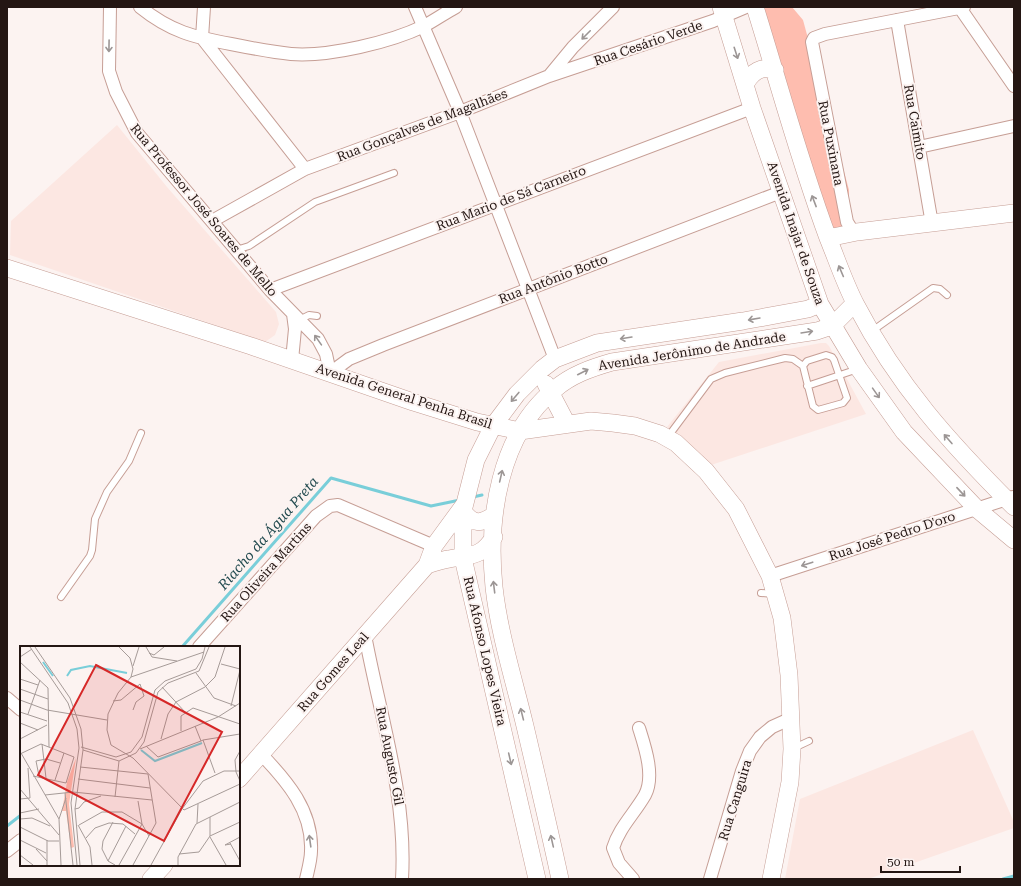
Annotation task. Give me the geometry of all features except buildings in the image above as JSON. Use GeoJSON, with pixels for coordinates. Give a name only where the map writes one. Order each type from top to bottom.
{"type":"FeatureCollection","features":[{"type":"Feature","properties":{"kind":"main road"},"geometry":{"type":"LineString","coordinates":[[755,7],[776,70],[812,196],[855,303],[871,332],[906,388],[928,416],[978,472],[1012,501]]}},
{"type":"Feature","properties":{"kind":"main road","name":"Avenida Inajar de Souza"},"geometry":{"type":"LineString","coordinates":[[723,12],[746,83],[752,108],[781,192],[820,304],[832,326],[859,369],[904,432],[977,509],[1014,540]]}},
{"type":"Feature","properties":{"kind":"main road"},"geometry":{"type":"LineString","coordinates":[[746,83],[758,70],[771,68],[776,70]]}},
{"type":"Feature","properties":{"kind":"main road"},"geometry":{"type":"LineString","coordinates":[[828,238],[857,232],[1014,214]]}},
{"type":"Feature","properties":{"kind":"main road","name":"Avenida General Penha Brasil"},"geometry":{"type":"LineString","coordinates":[[7,268],[292,360],[413,402],[493,426],[520,431],[591,422],[635,426],[676,443],[690,455],[720,488],[736,509],[770,576],[769,594],[782,618],[792,718],[792,748],[787,802],[771,879]]}},
{"type":"Feature","properties":{"kind":"main road","name":"Avenida Jerônimo de Andrade"},"geometry":{"type":"LineString","coordinates":[[520,431],[529,416],[551,393],[569,379],[590,368],[612,362],[817,331],[832,326],[855,303]]}},
{"type":"Feature","properties":{"kind":"main road","name":"Avenida Jerônimo de Andrade"},"geometry":{"type":"LineString","coordinates":[[493,426],[517,394],[539,372],[555,359],[597,343],[750,320],[808,309],[820,304]]}},
{"type":"Feature","properties":{"kind":"main road"},"geometry":{"type":"LineString","coordinates":[[676,331],[680,335],[682,341],[681,347],[676,352]]}},
{"type":"Feature","properties":{"kind":"main road"},"geometry":{"type":"LineString","coordinates":[[539,372],[567,424]]}},
{"type":"Feature","properties":{"kind":"main road","name":"Rua Afonso Lopes Vieira"},"geometry":{"type":"LineString","coordinates":[[493,426],[476,460],[463,508],[463,558],[537,879]]}},
{"type":"Feature","properties":{"kind":"main road","name":"Rua Afonso Lopes Vieira"},"geometry":{"type":"LineString","coordinates":[[520,431],[510,451],[502,473],[494,514],[492,563],[499,617],[560,879]]}},
{"type":"Feature","properties":{"kind":"main road"},"geometry":{"type":"LineString","coordinates":[[463,508],[468,518],[473,521],[482,522],[494,514]]}},
{"type":"Feature","properties":{"kind":"main road","name":"Rua Gomes Leal"},"geometry":{"type":"LineString","coordinates":[[240,778],[427,565],[434,546],[463,508]]}},
{"type":"Feature","properties":{"kind":"main road"},"geometry":{"type":"LineString","coordinates":[[427,565],[450,558],[470,557],[483,550],[494,537]]}},
{"type":"Feature","properties":{"kind":"main road"},"geometry":{"type":"LineString","coordinates":[[151,879],[163,866]]}},
{"type":"Feature","properties":{"kind":"street","name":"Rua Professor José Soares de Mello"},"geometry":{"type":"LineString","coordinates":[[110,7],[109,71],[124,110],[137,132],[270,290],[318,339],[326,354],[330,373]]}},
{"type":"Feature","properties":{"kind":"street"},"geometry":{"type":"LineString","coordinates":[[140,7],[167,26],[202,38],[293,54],[328,53],[368,45],[424,26],[456,7]]}},
{"type":"Feature","properties":{"kind":"street"},"geometry":{"type":"LineString","coordinates":[[204,7],[202,38],[305,169]]}},
{"type":"Feature","properties":{"kind":"street"},"geometry":{"type":"LineString","coordinates":[[415,7],[460,112],[555,359]]}},
{"type":"Feature","properties":{"kind":"street","name":"Rua Gonçalves de Magalhães"},"geometry":{"type":"LineString","coordinates":[[212,222],[305,169],[460,112],[549,76],[573,47],[613,7]]}},
{"type":"Feature","properties":{"kind":"street","name":"Rua Cesário Verde"},"geometry":{"type":"LineString","coordinates":[[549,76],[723,12],[746,7]]}},
{"type":"Feature","properties":{"kind":"street"},"geometry":{"type":"LineString","coordinates":[[897,20],[962,7],[1014,86]]}},
{"type":"Feature","properties":{"kind":"street","name":"Rua Puxinana"},"geometry":{"type":"LineString","coordinates":[[857,232],[852,230],[847,222],[812,42],[814,38],[825,34],[897,20]]}},
{"type":"Feature","properties":{"kind":"street","name":"Rua Caimito"},"geometry":{"type":"LineString","coordinates":[[897,20],[932,224]]}},
{"type":"Feature","properties":{"kind":"street","name":"Rua Mario de Sá Carneiro"},"geometry":{"type":"LineString","coordinates":[[270,290],[752,108]]}},
{"type":"Feature","properties":{"kind":"street"},"geometry":{"type":"LineString","coordinates":[[920,147],[1014,126]]}},
{"type":"Feature","properties":{"kind":"street","name":"Rua Antônio Botto"},"geometry":{"type":"LineString","coordinates":[[330,373],[348,359],[527,288],[781,192]]}},
{"type":"Feature","properties":{"kind":"street"},"geometry":{"type":"LineString","coordinates":[[292,360],[295,329],[299,320]]}},
{"type":"Feature","properties":{"kind":"street","name":"Rua José Pedro D'oro"},"geometry":{"type":"LineString","coordinates":[[770,576],[977,509],[1012,501]]}},
{"type":"Feature","properties":{"kind":"street","name":"Rua Oliveira Martins"},"geometry":{"type":"LineString","coordinates":[[201,646],[316,516],[330,506],[338,505],[434,546]]}},
{"type":"Feature","properties":{"kind":"street","name":"Rua Augusto Gil"},"geometry":{"type":"LineString","coordinates":[[365,635],[391,757],[402,823],[402,879]]}},
{"type":"Feature","properties":{"kind":"street"},"geometry":{"type":"LineString","coordinates":[[7,698],[20,709]]}},
{"type":"Feature","properties":{"kind":"street","name":"Rua Canguira"},"geometry":{"type":"LineString","coordinates":[[710,879],[742,772],[750,751],[760,736],[772,727],[792,718]]}},
{"type":"Feature","properties":{"kind":"street"},"geometry":{"type":"LineString","coordinates":[[633,879],[619,864],[612,848],[617,834],[645,794],[648,786],[647,758],[639,728]]}},
{"type":"Feature","properties":{"kind":"street"},"geometry":{"type":"LineString","coordinates":[[261,754],[296,793],[307,822],[311,851],[306,879]]}},
{"type":"Feature","properties":{"kind":"street"},"geometry":{"type":"LineString","coordinates":[[7,851],[20,841]]}},
{"type":"Feature","properties":{"kind":"lane"},"geometry":{"type":"LineString","coordinates":[[239,254],[315,202],[394,173]]}},
{"type":"Feature","properties":{"kind":"lane"},"geometry":{"type":"LineString","coordinates":[[239,254],[249,246]]}},
{"type":"Feature","properties":{"kind":"lane"},"geometry":{"type":"LineString","coordinates":[[871,332],[933,288],[940,289],[947,295]]}},
{"type":"Feature","properties":{"kind":"lane"},"geometry":{"type":"LineString","coordinates":[[667,438],[711,379],[724,373],[785,358],[793,359],[803,366],[813,406],[821,411],[846,401],[847,394],[840,375],[834,360],[829,355],[807,361],[803,366]]}},
{"type":"Feature","properties":{"kind":"lane"},"geometry":{"type":"LineString","coordinates":[[807,386],[859,369]]}},
{"type":"Feature","properties":{"kind":"lane"},"geometry":{"type":"LineString","coordinates":[[61,597],[90,556],[95,519],[107,492],[129,461],[141,432]]}},
{"type":"Feature","properties":{"kind":"lane"},"geometry":{"type":"LineString","coordinates":[[792,748],[809,741]]}},
{"type":"Feature","properties":{"kind":"shaded area"},"geometry":{"type":"Polygon","coordinates":[[[763,7],[792,7],[803,20],[849,190],[849,216],[845,229],[830,235],[763,7]]]}},
{"type":"Feature","properties":{"kind":"shaded area"},"geometry":{"type":"Polygon","coordinates":[[[117,125],[167,187],[276,312],[279,324],[275,335],[265,342],[10,255],[11,221],[117,125]]]}},
{"type":"Feature","properties":{"kind":"shaded area"},"geometry":{"type":"Polygon","coordinates":[[[826,343],[829,346],[866,414],[711,465],[688,443],[667,427],[719,362],[826,343]]]}},
{"type":"Feature","properties":{"kind":"shaded area"},"geometry":{"type":"Polygon","coordinates":[[[973,730],[1014,822],[1014,828],[868,879],[785,879],[800,799],[973,730]]]}},
{"type":"Feature","properties":{"kind":"waterway","name":"Riacho da Água Preta"},"geometry":{"type":"LineString","coordinates":[[183,646],[331,478],[431,506],[460,500]]}},
{"type":"Feature","properties":{"kind":"waterway","name":"Riacho da Água Preta"},"geometry":{"type":"LineString","coordinates":[[473,497],[482,495]]}},
{"type":"Feature","properties":{"kind":"waterway","name":"Riacho da Água Preta"},"geometry":{"type":"LineString","coordinates":[[7,826],[20,816]]}},
{"type":"Feature","properties":{"kind":"waterway"},"geometry":{"type":"LineString","coordinates":[[1003,879],[1014,876]]}}]}
